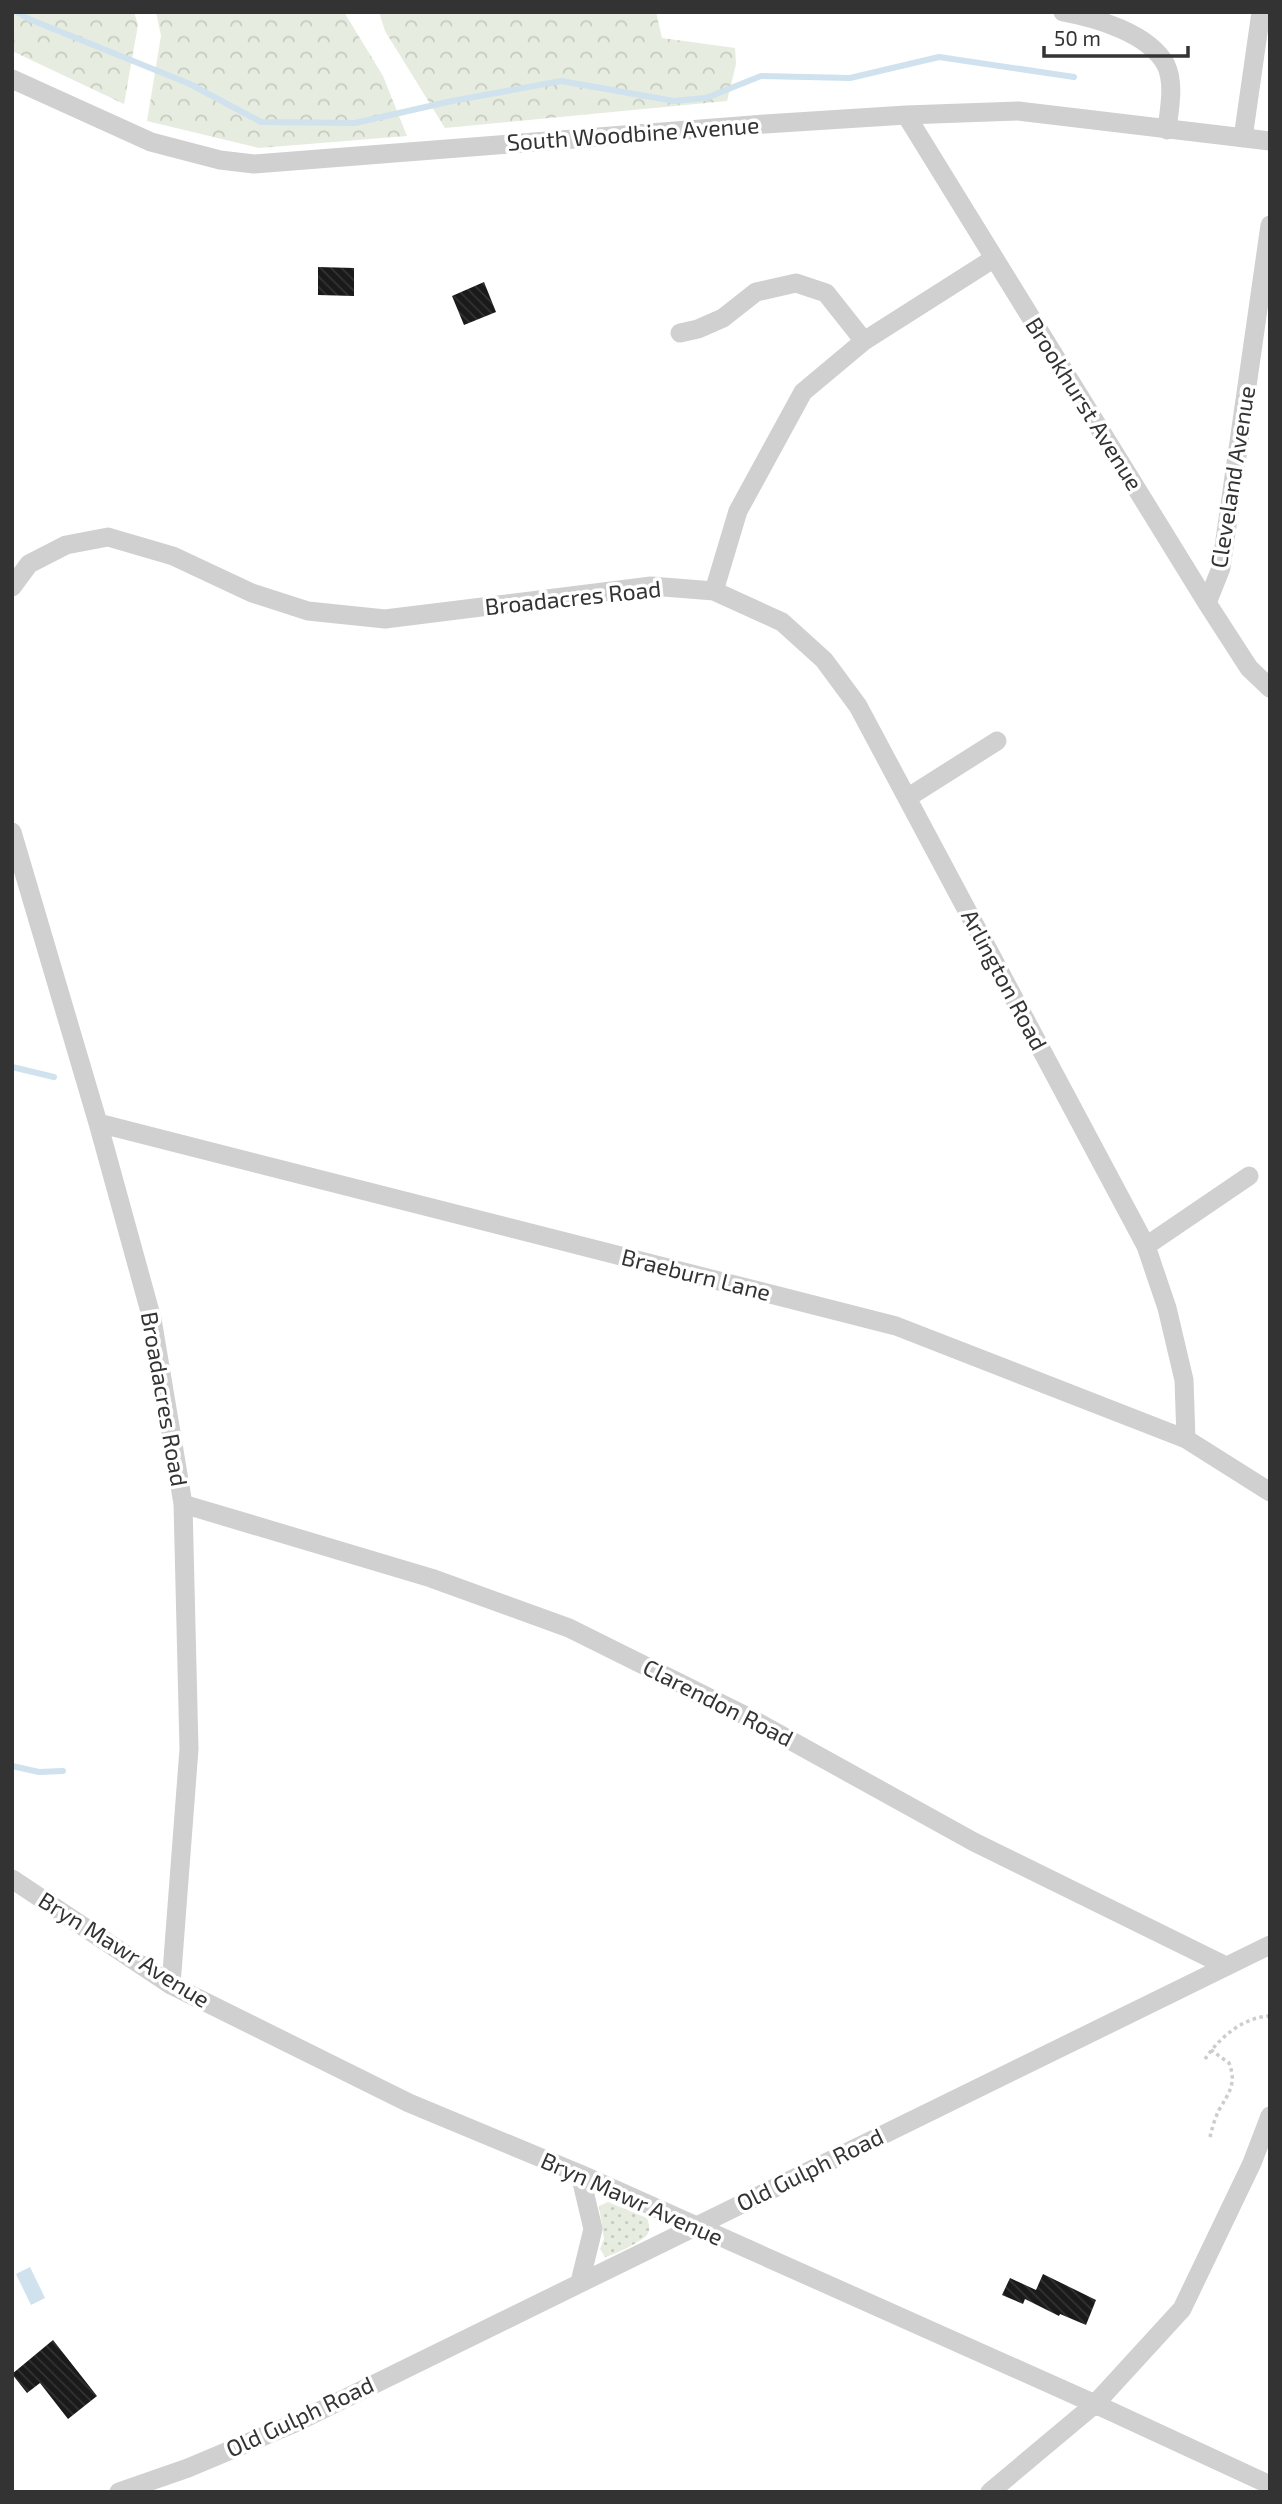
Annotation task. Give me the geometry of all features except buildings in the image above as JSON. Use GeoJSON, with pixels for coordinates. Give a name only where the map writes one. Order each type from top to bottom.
{"type":"FeatureCollection","features":[{"type":"Feature","properties":{"kind":"street"},"geometry":{"type":"LineString","coordinates":[[1063,12],[1135,34],[1156,53],[1167,66],[1171,92],[1167,130]]}},
{"type":"Feature","properties":{"kind":"street"},"geometry":{"type":"LineString","coordinates":[[1243,138],[1261,12]]}},
{"type":"Feature","properties":{"kind":"street","name":"South Woodbine Avenue"},"geometry":{"type":"LineString","coordinates":[[12,79],[151,142],[210,158],[254,164],[905,115],[1018,111],[1270,141]]}},
{"type":"Feature","properties":{"kind":"street","name":"Brookhurst Avenue"},"geometry":{"type":"LineString","coordinates":[[905,115],[1207,603],[1249,668],[1270,688]]}},
{"type":"Feature","properties":{"kind":"street","name":"Cleveland Avenue"},"geometry":{"type":"LineString","coordinates":[[1207,603],[1221,568],[1270,225]]}},
{"type":"Feature","properties":{"kind":"street"},"geometry":{"type":"LineString","coordinates":[[714,591],[738,511],[803,392],[864,341],[993,258]]}},
{"type":"Feature","properties":{"kind":"street"},"geometry":{"type":"LineString","coordinates":[[680,333],[698,329],[723,318],[756,292],[796,283],[826,293],[864,341]]}},
{"type":"Feature","properties":{"kind":"street","name":"Broadacres Road"},"geometry":{"type":"LineString","coordinates":[[12,587],[29,564],[66,545],[108,537],[173,556],[252,593],[308,611],[385,619],[651,586],[714,591]]}},
{"type":"Feature","properties":{"kind":"street","name":"Arlington Road"},"geometry":{"type":"LineString","coordinates":[[714,591],[782,622],[824,660],[858,706],[1146,1246],[1167,1308],[1184,1380],[1186,1439]]}},
{"type":"Feature","properties":{"kind":"street"},"geometry":{"type":"LineString","coordinates":[[907,799],[997,741]]}},
{"type":"Feature","properties":{"kind":"street","name":"Broadacres Road"},"geometry":{"type":"LineString","coordinates":[[12,832],[152,1319],[183,1504],[188,1749],[171,1984]]}},
{"type":"Feature","properties":{"kind":"street","name":"Braeburn Lane"},"geometry":{"type":"LineString","coordinates":[[98,1124],[896,1326],[1186,1439],[1270,1492]]}},
{"type":"Feature","properties":{"kind":"street"},"geometry":{"type":"LineString","coordinates":[[1146,1246],[1249,1176]]}},
{"type":"Feature","properties":{"kind":"street","name":"Clarendon Road"},"geometry":{"type":"LineString","coordinates":[[183,1504],[431,1578],[569,1628],[750,1718],[975,1842],[1226,1966]]}},
{"type":"Feature","properties":{"kind":"street","name":"Bryn Mawr Avenue"},"geometry":{"type":"LineString","coordinates":[[12,1879],[171,1984],[408,2102],[580,2174],[1270,2485]]}},
{"type":"Feature","properties":{"kind":"street","name":"Old Gulph Road"},"geometry":{"type":"LineString","coordinates":[[119,2492],[188,2468],[295,2423],[1270,1945]]}},
{"type":"Feature","properties":{"kind":"street"},"geometry":{"type":"LineString","coordinates":[[990,2492],[1095,2404],[1182,2309],[1252,2162],[1270,2116]]}},
{"type":"Feature","properties":{"kind":"street"},"geometry":{"type":"LineString","coordinates":[[580,2174],[593,2229],[580,2282]]}},
{"type":"Feature","properties":{"kind":"path"},"geometry":{"type":"LineString","coordinates":[[1205,2059],[1226,2034],[1252,2019],[1270,2016]]}},
{"type":"Feature","properties":{"kind":"path"},"geometry":{"type":"LineString","coordinates":[[1210,2137],[1217,2114],[1227,2100],[1233,2081],[1229,2063],[1211,2050]]}},
{"type":"Feature","properties":{"kind":"green space"},"geometry":{"type":"Polygon","coordinates":[[[12,12],[134,12],[138,25],[124,104],[12,51],[12,12]]]}},
{"type":"Feature","properties":{"kind":"green space"},"geometry":{"type":"Polygon","coordinates":[[[156,12],[344,12],[383,76],[407,136],[259,148],[147,121],[161,36],[156,12]]]}},
{"type":"Feature","properties":{"kind":"green space"},"geometry":{"type":"Polygon","coordinates":[[[379,12],[656,12],[662,38],[735,48],[736,64],[727,101],[445,128],[385,31],[379,12]]]}},
{"type":"Feature","properties":{"kind":"green space"},"geometry":{"type":"Polygon","coordinates":[[[608,2202],[647,2218],[649,2229],[647,2235],[639,2241],[605,2257],[600,2249],[604,2239],[599,2206],[608,2202]]]}},
{"type":"Feature","properties":{"kind":"water"},"geometry":{"type":"Polygon","coordinates":[[[30,2267],[45,2298],[31,2305],[16,2274],[30,2267]]]}},
{"type":"Feature","properties":{"kind":"waterway"},"geometry":{"type":"LineString","coordinates":[[17,12],[190,84],[261,122],[355,123],[452,101],[561,81],[674,101],[706,98],[761,76],[850,78],[939,57],[1074,77]]}},
{"type":"Feature","properties":{"kind":"waterway"},"geometry":{"type":"LineString","coordinates":[[12,1067],[54,1077]]}},
{"type":"Feature","properties":{"kind":"waterway"},"geometry":{"type":"LineString","coordinates":[[12,1766],[39,1772],[63,1771]]}}]}
